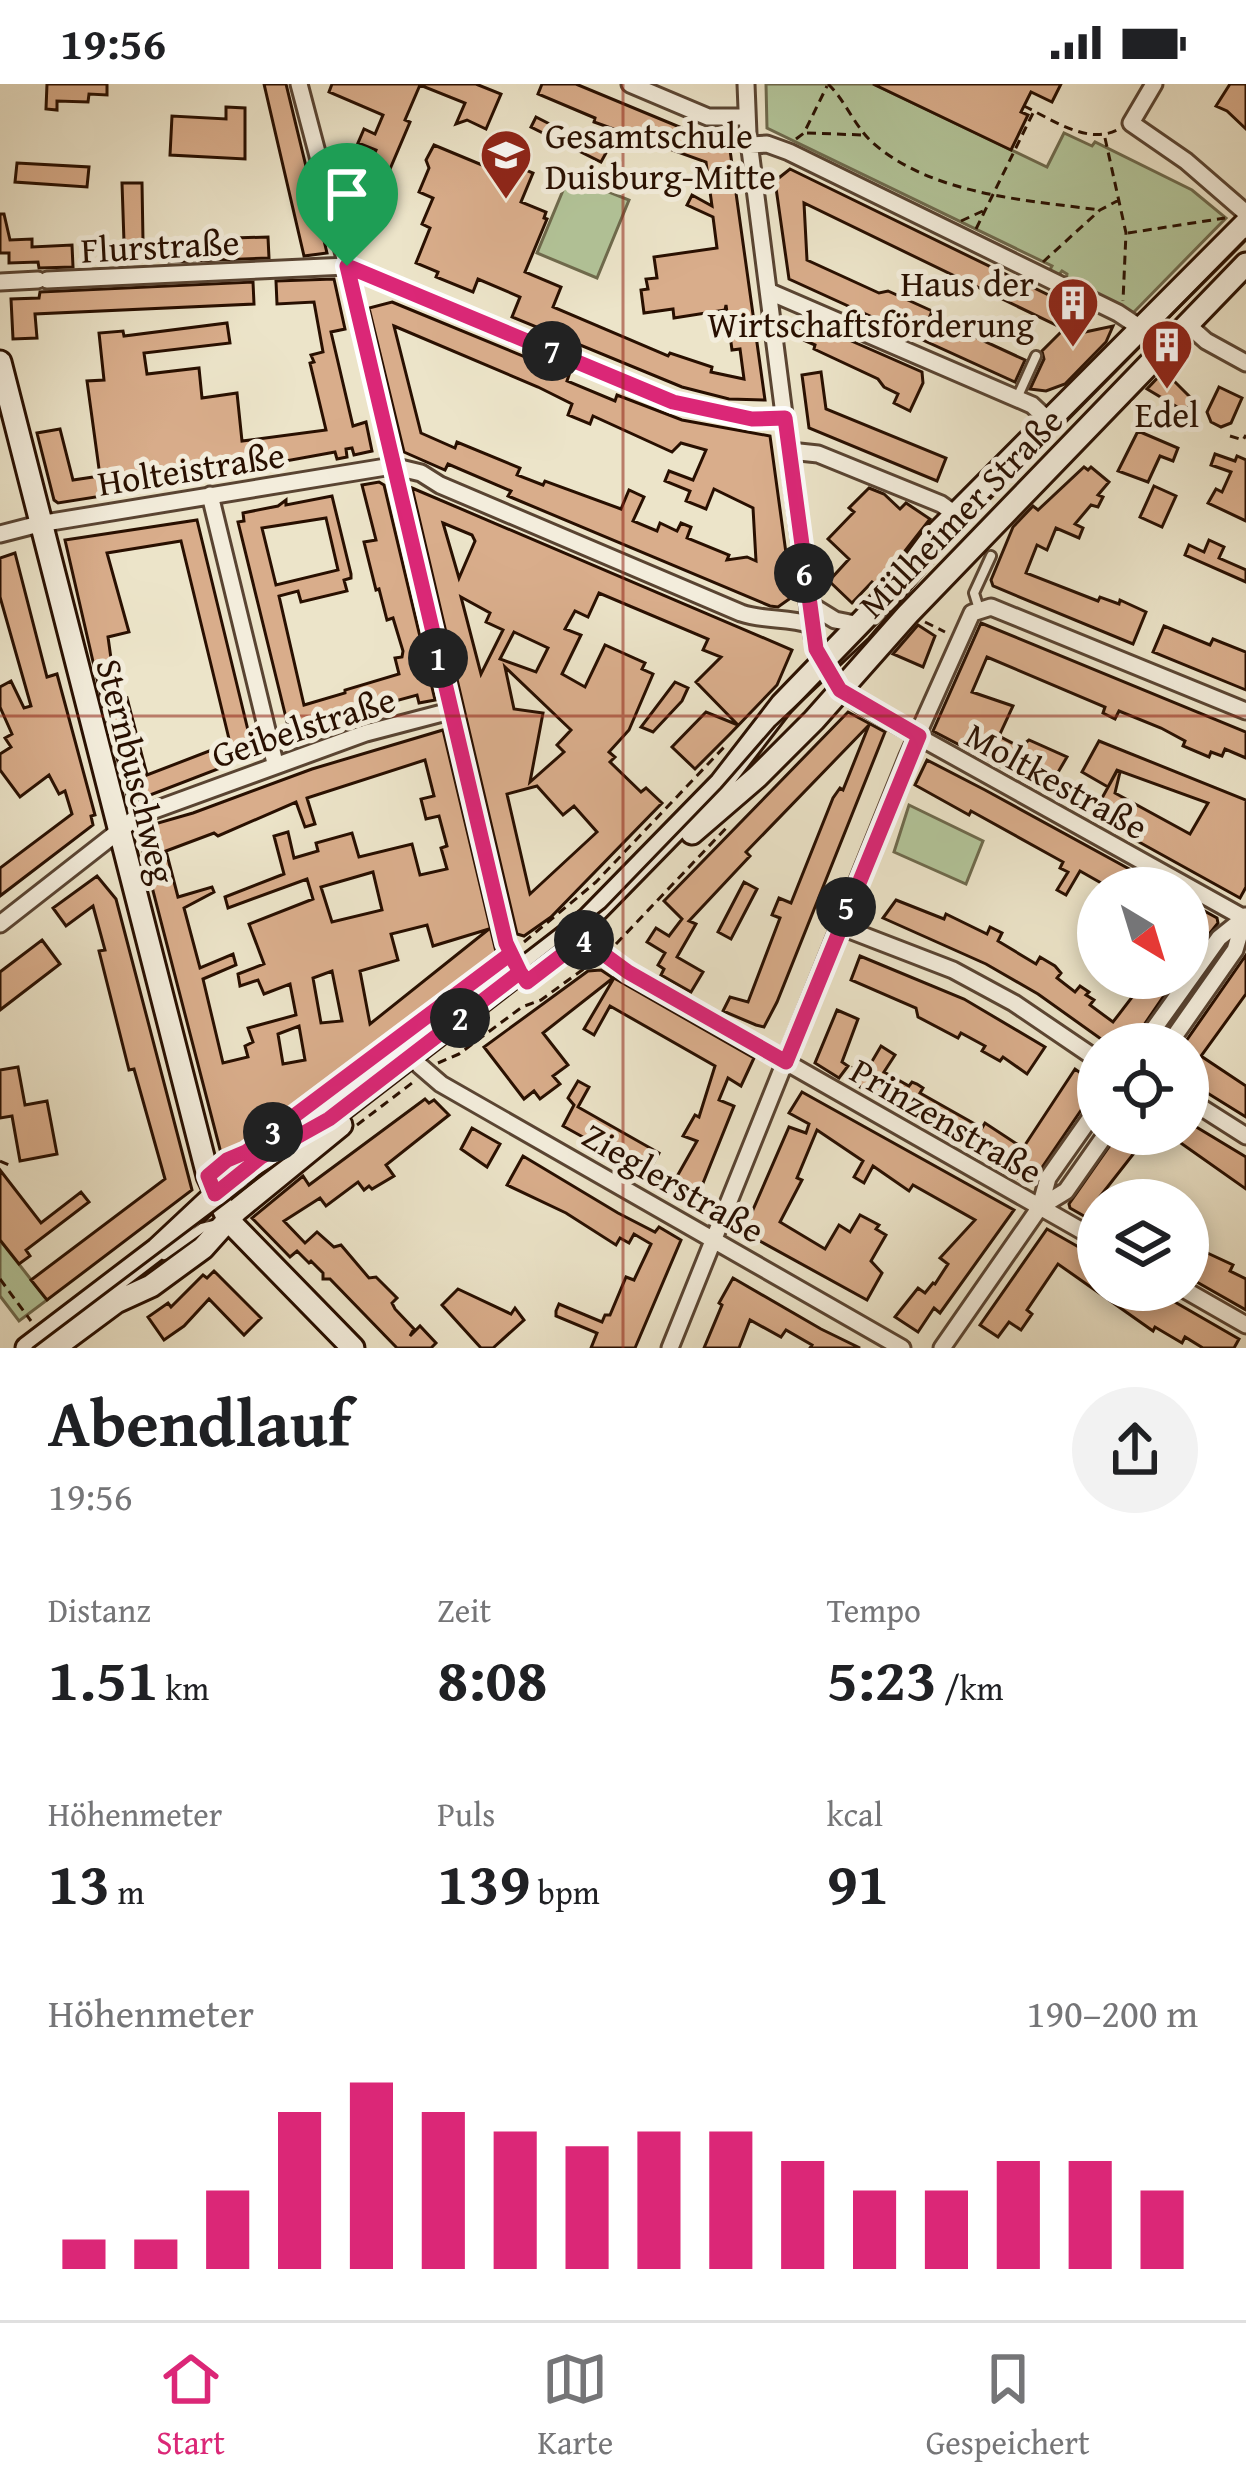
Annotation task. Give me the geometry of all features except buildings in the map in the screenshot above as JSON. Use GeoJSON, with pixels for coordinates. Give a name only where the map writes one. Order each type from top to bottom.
{"type":"FeatureCollection","features":[{"type":"Feature","properties":{"kind":"main road","name":"Mülheimer Straße"},"geometry":{"type":"LineString","coordinates":[[41,1344],[261,1157],[329,1119],[588,919],[721,783],[782,704],[860,626],[955,514],[1047,419],[1073,399],[1131,321],[1241,219]]}},
{"type":"Feature","properties":{"kind":"main road","name":"Mülheimer Straße"},"geometry":{"type":"LineString","coordinates":[[41,1344],[166,1275],[211,1242],[248,1200],[419,1065],[519,969],[583,939],[757,777],[1246,264]]}},
{"type":"Feature","properties":{"kind":"main road","name":"Sternbuschweg"},"geometry":{"type":"LineString","coordinates":[[0,362],[117,830],[215,1194],[229,1221],[346,1345]]}},
{"type":"Feature","properties":{"kind":"street"},"geometry":{"type":"LineString","coordinates":[[299,84],[347,266],[450,711],[519,969]]}},
{"type":"Feature","properties":{"kind":"street"},"geometry":{"type":"LineString","coordinates":[[630,84],[708,117],[747,117]]}},
{"type":"Feature","properties":{"kind":"street"},"geometry":{"type":"LineString","coordinates":[[746,84],[806,616],[821,662],[840,690]]}},
{"type":"Feature","properties":{"kind":"street"},"geometry":{"type":"LineString","coordinates":[[1152,87],[1132,123],[1186,160],[1241,219]]}},
{"type":"Feature","properties":{"kind":"street"},"geometry":{"type":"LineString","coordinates":[[750,145],[767,144],[789,152],[1131,321]]}},
{"type":"Feature","properties":{"kind":"street"},"geometry":{"type":"LineString","coordinates":[[347,266],[673,402],[752,419],[785,418]]}},
{"type":"Feature","properties":{"kind":"street","name":"Flurstraße"},"geometry":{"type":"LineString","coordinates":[[0,282],[347,266]]}},
{"type":"Feature","properties":{"kind":"street"},"geometry":{"type":"LineString","coordinates":[[770,292],[1016,399],[1047,419]]}},
{"type":"Feature","properties":{"kind":"street"},"geometry":{"type":"LineString","coordinates":[[1187,324],[1246,363]]}},
{"type":"Feature","properties":{"kind":"street"},"geometry":{"type":"LineString","coordinates":[[790,452],[818,454],[955,514]]}},
{"type":"Feature","properties":{"kind":"street"},"geometry":{"type":"LineString","coordinates":[[392,466],[422,473],[440,485],[741,613],[763,620],[806,616],[860,626]]}},
{"type":"Feature","properties":{"kind":"street","name":"Holteistraße"},"geometry":{"type":"LineString","coordinates":[[0,534],[392,466]]}},
{"type":"Feature","properties":{"kind":"street"},"geometry":{"type":"LineString","coordinates":[[210,495],[275,763]]}},
{"type":"Feature","properties":{"kind":"street"},"geometry":{"type":"LineString","coordinates":[[670,1348],[838,926],[973,613],[991,607],[1246,711]]}},
{"type":"Feature","properties":{"kind":"street","name":"Moltkestraße"},"geometry":{"type":"LineString","coordinates":[[840,690],[1245,917]]}},
{"type":"Feature","properties":{"kind":"street","name":"Geibelstraße"},"geometry":{"type":"LineString","coordinates":[[0,924],[138,815],[275,763],[450,711]]}},
{"type":"Feature","properties":{"kind":"street"},"geometry":{"type":"LineString","coordinates":[[1158,1023],[1219,938],[1245,917]]}},
{"type":"Feature","properties":{"kind":"street"},"geometry":{"type":"LineString","coordinates":[[1184,1023],[1235,950],[1245,917]]}},
{"type":"Feature","properties":{"kind":"street"},"geometry":{"type":"LineString","coordinates":[[838,926],[953,970],[1014,1003],[1077,1046]]}},
{"type":"Feature","properties":{"kind":"street","name":"Prinzenstraße"},"geometry":{"type":"LineString","coordinates":[[583,939],[628,972],[1077,1228]]}},
{"type":"Feature","properties":{"kind":"street","name":"Zieglerstraße"},"geometry":{"type":"LineString","coordinates":[[419,1065],[441,1084],[902,1348]]}},
{"type":"Feature","properties":{"kind":"street"},"geometry":{"type":"LineString","coordinates":[[1209,1113],[1246,1136]]}},
{"type":"Feature","properties":{"kind":"street"},"geometry":{"type":"LineString","coordinates":[[942,1348],[1040,1208],[1048,1178],[1077,1137]]}},
{"type":"Feature","properties":{"kind":"street"},"geometry":{"type":"LineString","coordinates":[[1040,1208],[1066,1191],[1091,1155]]}},
{"type":"Feature","properties":{"kind":"street"},"geometry":{"type":"LineString","coordinates":[[1209,1304],[1246,1325]]}},
{"type":"Feature","properties":{"kind":"lane"},"geometry":{"type":"LineString","coordinates":[[1016,399],[1036,356]]}},
{"type":"Feature","properties":{"kind":"lane"},"geometry":{"type":"LineString","coordinates":[[979,608],[974,593],[991,556]]}},
{"type":"Feature","properties":{"kind":"lane"},"geometry":{"type":"LineString","coordinates":[[202,1228],[215,1194]]}},
{"type":"Feature","properties":{"kind":"lane"},"geometry":{"type":"LineString","coordinates":[[116,1302],[130,1282],[202,1228],[229,1221]]}},
{"type":"Feature","properties":{"kind":"path"},"geometry":{"type":"LineString","coordinates":[[789,152],[804,134],[828,84],[865,135],[892,158],[993,196],[1100,210]]}},
{"type":"Feature","properties":{"kind":"path"},"geometry":{"type":"LineString","coordinates":[[1024,106],[1090,136],[1105,137],[1132,123]]}},
{"type":"Feature","properties":{"kind":"path"},"geometry":{"type":"LineString","coordinates":[[970,242],[1034,111]]}},
{"type":"Feature","properties":{"kind":"path"},"geometry":{"type":"LineString","coordinates":[[804,134],[865,135]]}},
{"type":"Feature","properties":{"kind":"path"},"geometry":{"type":"LineString","coordinates":[[1105,137],[1126,233],[1131,321]]}},
{"type":"Feature","properties":{"kind":"path"},"geometry":{"type":"LineString","coordinates":[[1032,272],[1100,210],[1121,200]]}},
{"type":"Feature","properties":{"kind":"path"},"geometry":{"type":"LineString","coordinates":[[940,227],[986,209]]}},
{"type":"Feature","properties":{"kind":"path"},"geometry":{"type":"LineString","coordinates":[[1126,233],[1241,219]]}},
{"type":"Feature","properties":{"kind":"path"},"geometry":{"type":"LineString","coordinates":[[1229,436],[1243,440],[1246,435]]}},
{"type":"Feature","properties":{"kind":"path"},"geometry":{"type":"LineString","coordinates":[[908,614],[946,632]]}},
{"type":"Feature","properties":{"kind":"path"},"geometry":{"type":"LineString","coordinates":[[282,1126],[519,969],[736,734]]}},
{"type":"Feature","properties":{"kind":"path"},"geometry":{"type":"LineString","coordinates":[[519,969],[557,989]]}},
{"type":"Feature","properties":{"kind":"path"},"geometry":{"type":"LineString","coordinates":[[0,1160],[9,1166]]}},
{"type":"Feature","properties":{"kind":"path"},"geometry":{"type":"LineString","coordinates":[[0,1279],[41,1344]]}},
{"type":"Feature","properties":{"kind":"green space"},"geometry":{"type":"Polygon","coordinates":[[[766,84],[873,84],[1047,167],[1064,133],[1092,146],[1095,142],[1192,190],[1226,218],[1128,314],[1066,281],[1062,271],[1057,277],[1047,275],[1052,266],[767,128],[766,84]]]}},
{"type":"Feature","properties":{"kind":"green space"},"geometry":{"type":"Polygon","coordinates":[[[569,176],[629,200],[597,278],[537,253],[569,176]]]}},
{"type":"Feature","properties":{"kind":"green space"},"geometry":{"type":"Polygon","coordinates":[[[909,805],[983,841],[966,884],[894,852],[909,805]]]}},
{"type":"Feature","properties":{"kind":"green space"},"geometry":{"type":"Polygon","coordinates":[[[0,1240],[47,1300],[19,1321],[0,1296],[0,1240]]]}},
{"type":"Feature","properties":{"kind":"tram line"},"geometry":{"type":"LineString","coordinates":[[33,1348],[605,908],[775,726],[869,638],[973,516],[1246,239]]}},
{"type":"Feature","properties":{"kind":"place","name":"Gesamtschule Duisburg-Mitte"},"geometry":{"type":"Point","coordinates":[506,201]}},
{"type":"Feature","properties":{"kind":"place","name":"Haus der Wirtschaftsförderung"},"geometry":{"type":"Point","coordinates":[1073,349]}},
{"type":"Feature","properties":{"kind":"place","name":"Edel"},"geometry":{"type":"Point","coordinates":[1167,391]}},
{"type":"Feature","properties":{"kind":"route"},"geometry":{"type":"LineString","coordinates":[[347,266],[506,943],[510,954],[520,972],[329,1119],[261,1157],[215,1194],[208,1176],[227,1160],[246,1152],[510,954],[527,982],[583,939],[628,972],[786,1062],[919,736],[840,690],[816,649],[785,418],[752,419],[673,402],[347,266]]}}]}
